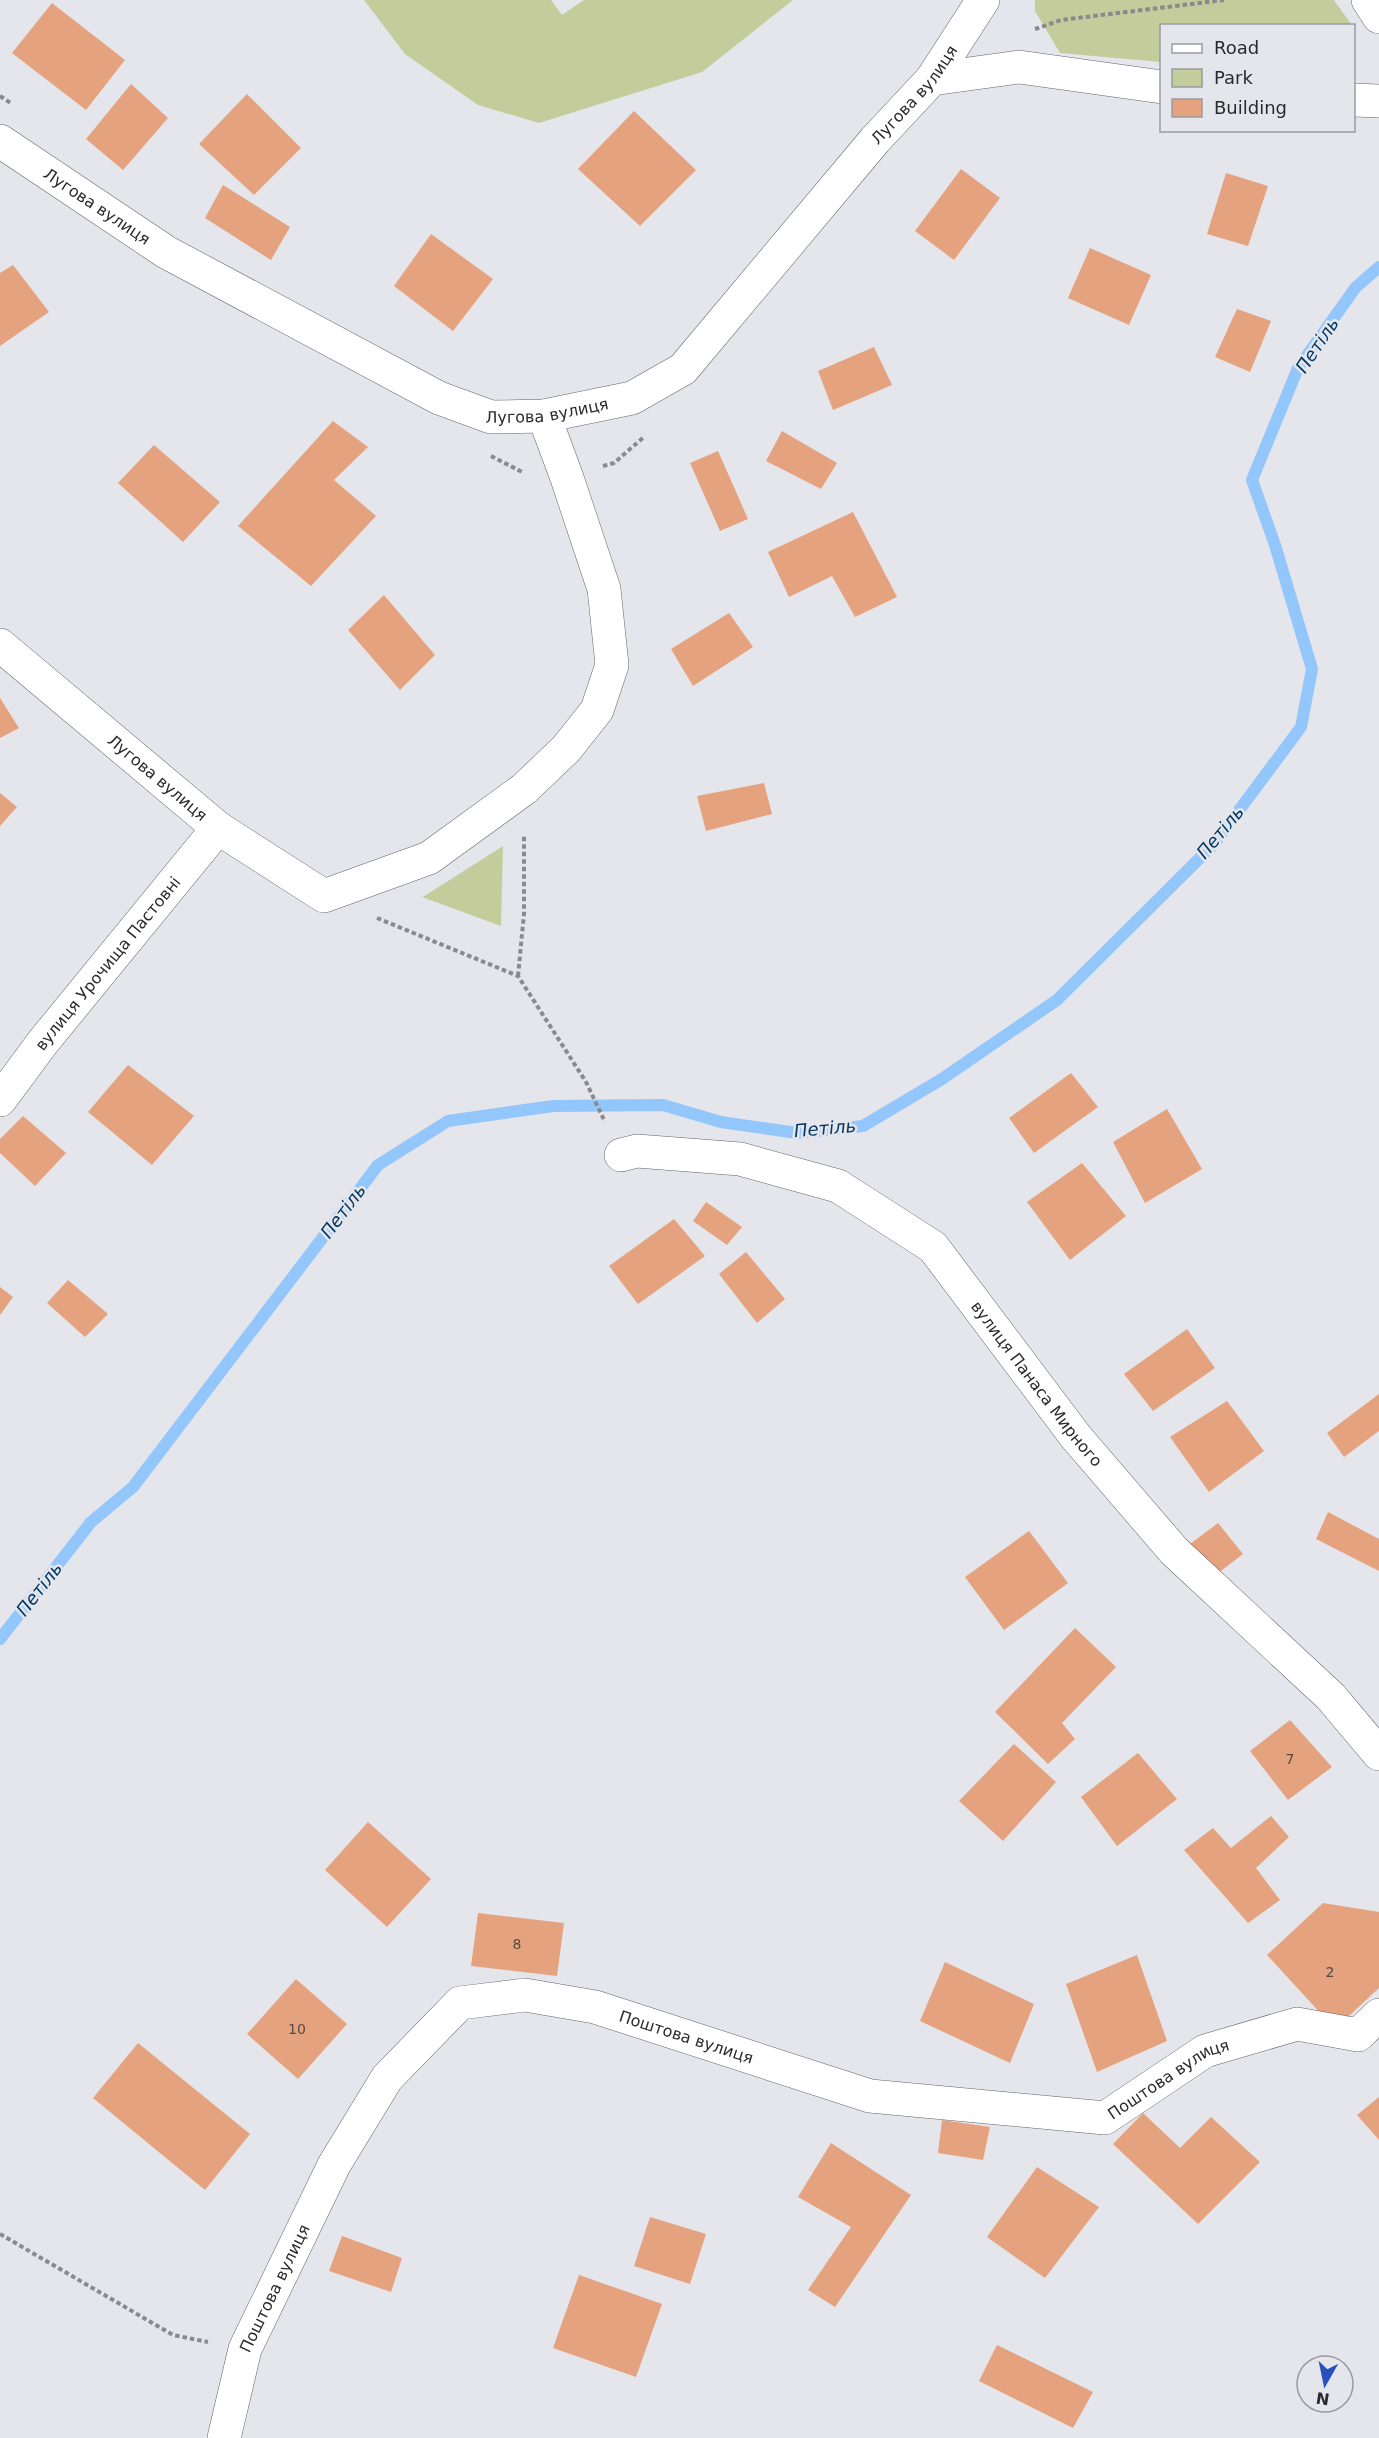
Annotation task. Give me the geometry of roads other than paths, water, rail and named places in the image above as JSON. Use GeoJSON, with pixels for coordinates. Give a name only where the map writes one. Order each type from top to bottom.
{"type":"FeatureCollection","features":[{"type":"Feature","properties":{"kind":"street","name":"Лугова вулиця"},"geometry":{"type":"LineString","coordinates":[[0,141],[166,252],[439,398],[491,417],[544,416],[632,398],[683,369],[874,140],[932,79],[983,0]]}},
{"type":"Feature","properties":{"kind":"street"},"geometry":{"type":"LineString","coordinates":[[1368,0],[1379,17]]}},
{"type":"Feature","properties":{"kind":"street"},"geometry":{"type":"LineString","coordinates":[[932,79],[1019,67],[1160,87]]}},
{"type":"Feature","properties":{"kind":"street"},"geometry":{"type":"LineString","coordinates":[[1355,100],[1379,102]]}},
{"type":"Feature","properties":{"kind":"street","name":"Лугова вулиця"},"geometry":{"type":"LineString","coordinates":[[1,647],[218,828],[324,896],[429,858],[524,789],[566,749],[597,710],[612,665],[603,589],[544,416]]}},
{"type":"Feature","properties":{"kind":"street","name":"вулиця Урочища Пастовні"},"geometry":{"type":"LineString","coordinates":[[0,1100],[43,1042],[218,828]]}},
{"type":"Feature","properties":{"kind":"street","name":"вулиця Панаса Мирного"},"geometry":{"type":"LineString","coordinates":[[621,1155],[637,1151],[740,1159],[838,1186],[933,1247],[1076,1437],[1174,1551],[1331,1697],[1379,1754]]}},
{"type":"Feature","properties":{"kind":"street","name":"Поштова вулиця"},"geometry":{"type":"LineString","coordinates":[[224,2438],[245,2349],[334,2165],[387,2078],[460,2003],[525,1995],[595,2007],[870,2096],[1105,2118],[1205,2051],[1297,2024],[1358,2035],[1379,2016]]}},
{"type":"Feature","properties":{"kind":"waterway","name":"Петіль"},"geometry":{"type":"LineString","coordinates":[[0,1639],[91,1522],[133,1487],[378,1165],[448,1121],[553,1106],[663,1105],[721,1122],[797,1133],[863,1126],[942,1079],[1057,1000],[1214,844],[1301,727],[1312,669],[1275,545],[1252,480],[1298,368],[1356,287],[1379,267]]}}]}
